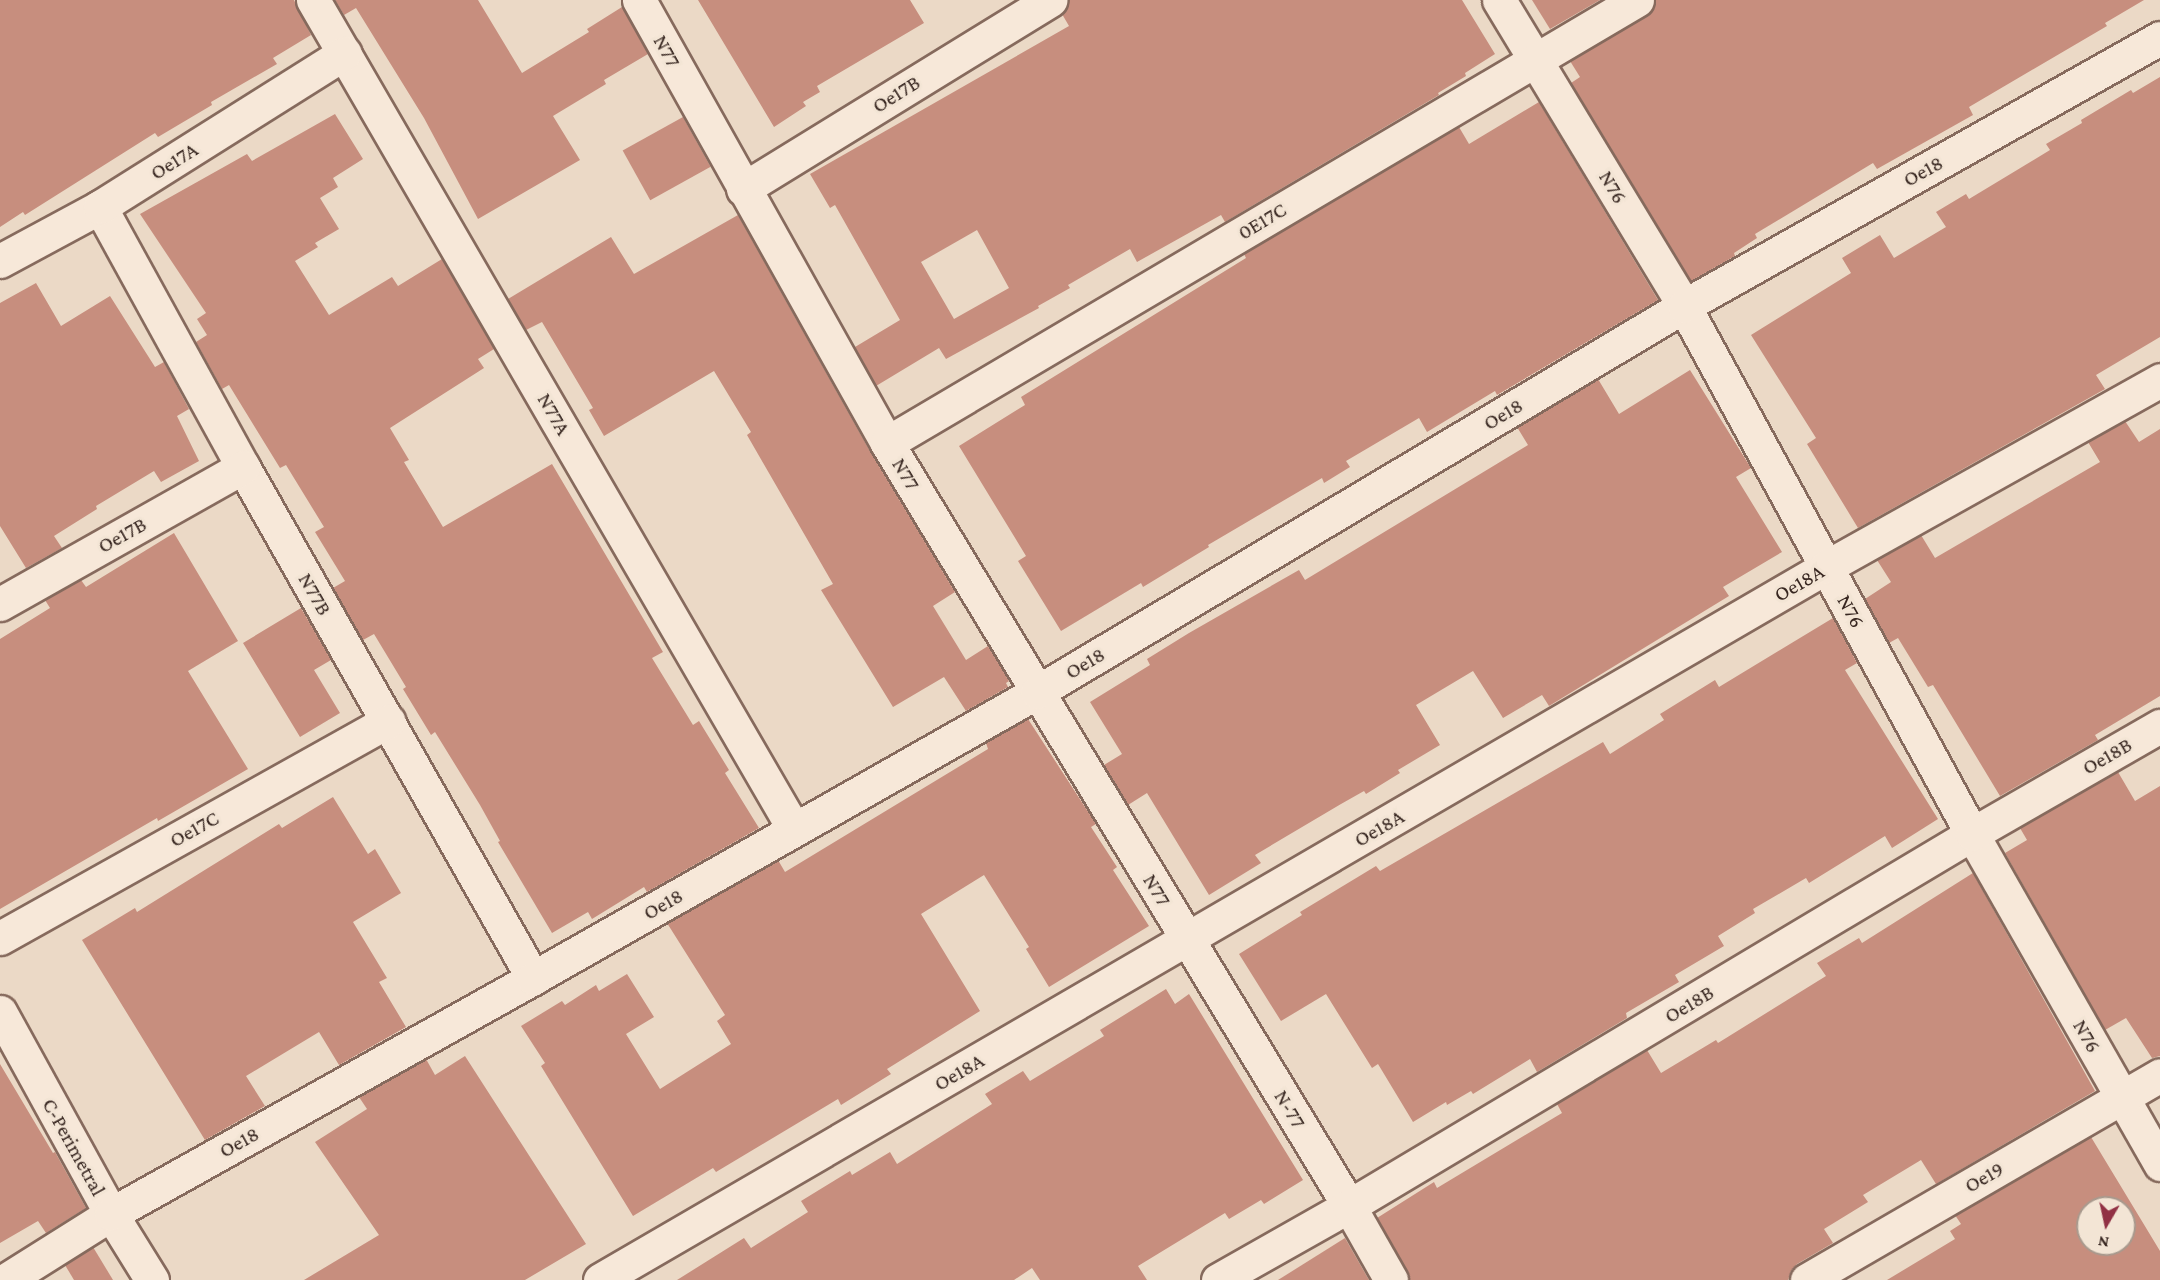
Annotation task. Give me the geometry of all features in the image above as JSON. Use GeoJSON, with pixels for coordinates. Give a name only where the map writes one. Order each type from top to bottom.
{"type":"FeatureCollection","features":[{"type":"Feature","properties":{"kind":"street","name":"N77A"},"geometry":{"type":"LineString","coordinates":[[312,0],[345,53],[794,829]]}},
{"type":"Feature","properties":{"kind":"street","name":"N77"},"geometry":{"type":"LineString","coordinates":[[639,0],[887,443],[1187,940]]}},
{"type":"Feature","properties":{"kind":"street","name":"Oe17B"},"geometry":{"type":"LineString","coordinates":[[743,189],[1050,0]]}},
{"type":"Feature","properties":{"kind":"street","name":"N76"},"geometry":{"type":"LineString","coordinates":[[1499,0],[1684,306],[1972,834],[2160,1164]]}},
{"type":"Feature","properties":{"kind":"street","name":"0E17C"},"geometry":{"type":"LineString","coordinates":[[887,443],[1637,0]]}},
{"type":"Feature","properties":{"kind":"street","name":"Oe18"},"geometry":{"type":"LineString","coordinates":[[6,1280],[111,1214],[1037,692],[1684,306],[2160,38]]}},
{"type":"Feature","properties":{"kind":"street","name":"Oe17A"},"geometry":{"type":"LineString","coordinates":[[0,261],[100,207],[345,53]]}},
{"type":"Feature","properties":{"kind":"street","name":"N77B"},"geometry":{"type":"LineString","coordinates":[[100,207],[243,467],[533,978]]}},
{"type":"Feature","properties":{"kind":"street","name":"Oe18A"},"geometry":{"type":"LineString","coordinates":[[600,1280],[1826,567],[2160,380]]}},
{"type":"Feature","properties":{"kind":"street","name":"Oe17B"},"geometry":{"type":"LineString","coordinates":[[0,604],[243,467]]}},
{"type":"Feature","properties":{"kind":"street","name":"Oe17C"},"geometry":{"type":"LineString","coordinates":[[0,938],[388,721]]}},
{"type":"Feature","properties":{"kind":"street","name":"Oe18B"},"geometry":{"type":"LineString","coordinates":[[1218,1280],[1349,1206],[1972,834],[2160,726]]}},
{"type":"Feature","properties":{"kind":"street","name":"N-77"},"geometry":{"type":"LineString","coordinates":[[1187,940],[1349,1206],[1391,1280]]}},
{"type":"Feature","properties":{"kind":"street","name":"C-Perimetral"},"geometry":{"type":"LineString","coordinates":[[0,1012],[111,1214],[152,1280]]}},
{"type":"Feature","properties":{"kind":"street","name":"Oe19"},"geometry":{"type":"LineString","coordinates":[[1807,1280],[2160,1075]]}},
{"type":"Feature","properties":{"kind":"building"},"geometry":{"type":"Polygon","coordinates":[[[0,0],[294,0],[311,35],[273,58],[277,64],[211,102],[212,105],[158,137],[155,133],[25,215],[23,212],[0,227],[0,0]]]}},
{"type":"Feature","properties":{"kind":"building"},"geometry":{"type":"Polygon","coordinates":[[[335,0],[478,0],[522,73],[589,32],[587,29],[622,7],[648,54],[604,80],[606,84],[553,116],[580,160],[478,219],[424,118],[356,8],[344,15],[335,0]]]}},
{"type":"Feature","properties":{"kind":"building"},"geometry":{"type":"Polygon","coordinates":[[[698,0],[910,0],[924,23],[817,86],[820,92],[803,102],[806,106],[774,127],[698,0]]]}},
{"type":"Feature","properties":{"kind":"building"},"geometry":{"type":"Polygon","coordinates":[[[1069,0],[1462,0],[1495,54],[1465,73],[1466,76],[1438,93],[1439,95],[1225,222],[1221,215],[1137,262],[1130,249],[1068,285],[1070,288],[1038,306],[1039,308],[946,359],[939,348],[876,386],[855,347],[900,320],[835,205],[830,208],[810,174],[1069,26],[1062,14],[1069,0]],[[977,230],[921,262],[954,319],[1009,288],[977,230]]]}},
{"type":"Feature","properties":{"kind":"building"},"geometry":{"type":"Polygon","coordinates":[[[1532,0],[1600,0],[1550,29],[1532,0]]]}},
{"type":"Feature","properties":{"kind":"building"},"geometry":{"type":"Polygon","coordinates":[[[1656,0],[2144,0],[2105,23],[2107,26],[1969,107],[1973,115],[1877,169],[1873,163],[1755,234],[1757,238],[1734,253],[1735,256],[1691,281],[1571,83],[1580,77],[1570,61],[1647,16],[1654,9],[1656,0]]]}},
{"type":"Feature","properties":{"kind":"building"},"geometry":{"type":"Polygon","coordinates":[[[2160,77],[2160,337],[2096,375],[2105,389],[1858,528],[1807,444],[1816,438],[1751,335],[1851,273],[1842,258],[1880,235],[1894,258],[1946,227],[1936,212],[1966,194],[1969,199],[2050,150],[2046,144],[2082,123],[2081,120],[2131,90],[2133,93],[2160,77]]]}},
{"type":"Feature","properties":{"kind":"building"},"geometry":{"type":"Polygon","coordinates":[[[1539,102],[1658,300],[1497,395],[1495,391],[1427,432],[1419,418],[1346,461],[1350,467],[1324,483],[1322,478],[1208,545],[1209,547],[1143,587],[1141,583],[1061,631],[1018,561],[1026,556],[959,446],[1025,405],[1021,397],[1246,258],[1244,254],[1459,127],[1469,144],[1539,102]]]}},
{"type":"Feature","properties":{"kind":"building"},"geometry":{"type":"Polygon","coordinates":[[[335,114],[363,159],[333,178],[338,187],[320,198],[339,229],[315,243],[318,247],[295,261],[329,315],[392,277],[398,286],[442,259],[494,349],[478,359],[484,368],[390,428],[409,460],[404,462],[443,527],[552,464],[663,652],[652,658],[693,725],[699,721],[729,770],[725,773],[759,828],[647,892],[644,887],[592,919],[588,912],[552,933],[498,842],[500,841],[480,805],[435,732],[431,735],[403,689],[406,687],[374,634],[363,640],[333,588],[345,581],[315,532],[324,527],[286,465],[280,468],[229,385],[222,389],[196,342],[207,335],[197,319],[206,313],[140,214],[247,154],[252,161],[335,114]]]}},
{"type":"Feature","properties":{"kind":"building"},"geometry":{"type":"Polygon","coordinates":[[[683,117],[711,167],[650,200],[623,150],[683,117]]]}},
{"type":"Feature","properties":{"kind":"building"},"geometry":{"type":"Polygon","coordinates":[[[738,215],[871,453],[955,592],[933,606],[966,660],[988,646],[1009,681],[1006,683],[1008,687],[966,711],[944,677],[893,707],[821,590],[833,584],[747,435],[751,432],[714,371],[604,436],[589,410],[593,408],[542,322],[526,330],[508,299],[611,237],[634,274],[738,215]]]}},
{"type":"Feature","properties":{"kind":"building"},"geometry":{"type":"Polygon","coordinates":[[[36,283],[61,326],[110,296],[155,367],[164,362],[189,409],[177,416],[199,461],[161,482],[154,471],[96,506],[97,509],[54,536],[62,548],[26,568],[0,526],[0,303],[36,283]]]}},
{"type":"Feature","properties":{"kind":"building"},"geometry":{"type":"Polygon","coordinates":[[[1690,370],[1751,468],[1736,477],[1782,552],[1723,587],[1729,596],[1549,706],[1542,695],[1503,718],[1473,671],[1416,705],[1440,745],[1398,770],[1400,773],[1366,794],[1364,791],[1255,855],[1261,863],[1209,895],[1147,793],[1128,805],[1104,765],[1122,754],[1090,702],[1150,665],[1147,659],[1189,633],[1299,570],[1305,580],[1528,445],[1517,427],[1598,379],[1619,414],[1690,370]]]}},
{"type":"Feature","properties":{"kind":"building"},"geometry":{"type":"Polygon","coordinates":[[[2125,421],[2139,442],[2160,429],[2160,696],[2095,735],[2098,740],[2000,796],[1933,685],[1928,687],[1898,638],[1889,643],[1865,599],[1891,582],[1877,560],[1921,535],[1935,558],[2100,462],[2088,442],[2125,421]]]}},
{"type":"Feature","properties":{"kind":"building"},"geometry":{"type":"Polygon","coordinates":[[[174,533],[238,641],[188,671],[248,769],[158,821],[157,818],[0,909],[0,639],[50,608],[45,600],[81,580],[86,587],[174,533]]]}},
{"type":"Feature","properties":{"kind":"building"},"geometry":{"type":"Polygon","coordinates":[[[301,608],[331,660],[314,670],[340,713],[300,737],[243,643],[301,608]]]}},
{"type":"Feature","properties":{"kind":"building"},"geometry":{"type":"Polygon","coordinates":[[[1833,618],[1857,663],[1845,670],[1938,819],[1892,848],[1885,836],[1809,883],[1806,878],[1753,909],[1755,913],[1718,936],[1724,946],[1675,975],[1679,982],[1626,1013],[1627,1018],[1537,1072],[1530,1059],[1473,1094],[1471,1091],[1447,1105],[1446,1102],[1413,1122],[1378,1064],[1372,1068],[1326,994],[1281,1021],[1239,954],[1302,915],[1300,912],[1376,866],[1380,871],[1603,742],[1610,754],[1664,720],[1660,714],[1715,680],[1719,687],[1833,618]]]}},
{"type":"Feature","properties":{"kind":"building"},"geometry":{"type":"Polygon","coordinates":[[[1028,719],[1096,824],[1091,827],[1117,867],[1113,870],[1149,926],[1049,987],[1026,949],[1029,947],[984,875],[921,914],[980,1011],[887,1069],[891,1074],[841,1105],[838,1099],[716,1172],[713,1168],[633,1216],[541,1066],[545,1063],[521,1026],[562,1001],[565,1005],[596,985],[599,991],[627,974],[654,1017],[626,1034],[660,1089],[731,1044],[717,1021],[725,1015],[667,923],[778,860],[785,872],[988,749],[986,743],[1028,719]]]}},
{"type":"Feature","properties":{"kind":"building"},"geometry":{"type":"Polygon","coordinates":[[[2118,772],[2135,801],[2160,786],[2160,1056],[2152,1058],[2126,1018],[2105,1030],[2005,853],[2027,840],[2020,828],[2118,772]]]}},
{"type":"Feature","properties":{"kind":"building"},"geometry":{"type":"Polygon","coordinates":[[[333,797],[368,854],[375,849],[401,893],[353,922],[387,978],[379,982],[406,1027],[339,1065],[319,1032],[246,1076],[265,1106],[205,1140],[82,940],[135,908],[137,912],[279,824],[282,828],[333,797]]]}},
{"type":"Feature","properties":{"kind":"building"},"geometry":{"type":"Polygon","coordinates":[[[1973,873],[2095,1091],[1936,1184],[1921,1160],[1863,1195],[1868,1202],[1824,1229],[1833,1243],[1797,1264],[1788,1280],[1410,1280],[1377,1218],[1434,1182],[1437,1188],[1562,1113],[1557,1104],[1647,1050],[1661,1073],[1716,1040],[1718,1043],[1826,976],[1817,963],[1859,938],[1862,943],[1973,873]]]}},
{"type":"Feature","properties":{"kind":"building"},"geometry":{"type":"Polygon","coordinates":[[[1166,989],[1175,1004],[1189,994],[1303,1180],[1264,1204],[1261,1200],[1229,1219],[1225,1213],[1138,1266],[1147,1280],[1040,1280],[1032,1268],[1014,1280],[677,1280],[744,1238],[751,1248],[808,1212],[801,1201],[850,1171],[852,1175],[890,1152],[897,1164],[992,1104],[985,1094],[1023,1071],[1030,1081],[1104,1036],[1100,1030],[1166,989]]]}},
{"type":"Feature","properties":{"kind":"building"},"geometry":{"type":"Polygon","coordinates":[[[465,1056],[586,1244],[525,1280],[304,1280],[379,1235],[315,1142],[367,1109],[359,1097],[426,1059],[435,1075],[465,1056]]]}},
{"type":"Feature","properties":{"kind":"building"},"geometry":{"type":"Polygon","coordinates":[[[0,1064],[53,1153],[55,1152],[86,1208],[46,1233],[38,1221],[0,1243],[0,1064]]]}},
{"type":"Feature","properties":{"kind":"building"},"geometry":{"type":"Polygon","coordinates":[[[2091,1137],[2127,1196],[2076,1196],[2076,1256],[2136,1256],[2136,1211],[2160,1251],[2160,1280],[1887,1280],[1955,1239],[1950,1231],[1961,1224],[1955,1215],[2091,1137]]]}},
{"type":"Feature","properties":{"kind":"building"},"geometry":{"type":"Polygon","coordinates":[[[1345,1238],[1369,1280],[1278,1280],[1345,1238]]]}},
{"type":"Feature","properties":{"kind":"building"},"geometry":{"type":"Polygon","coordinates":[[[93,1247],[113,1280],[74,1280],[65,1265],[93,1247]]]}}]}
